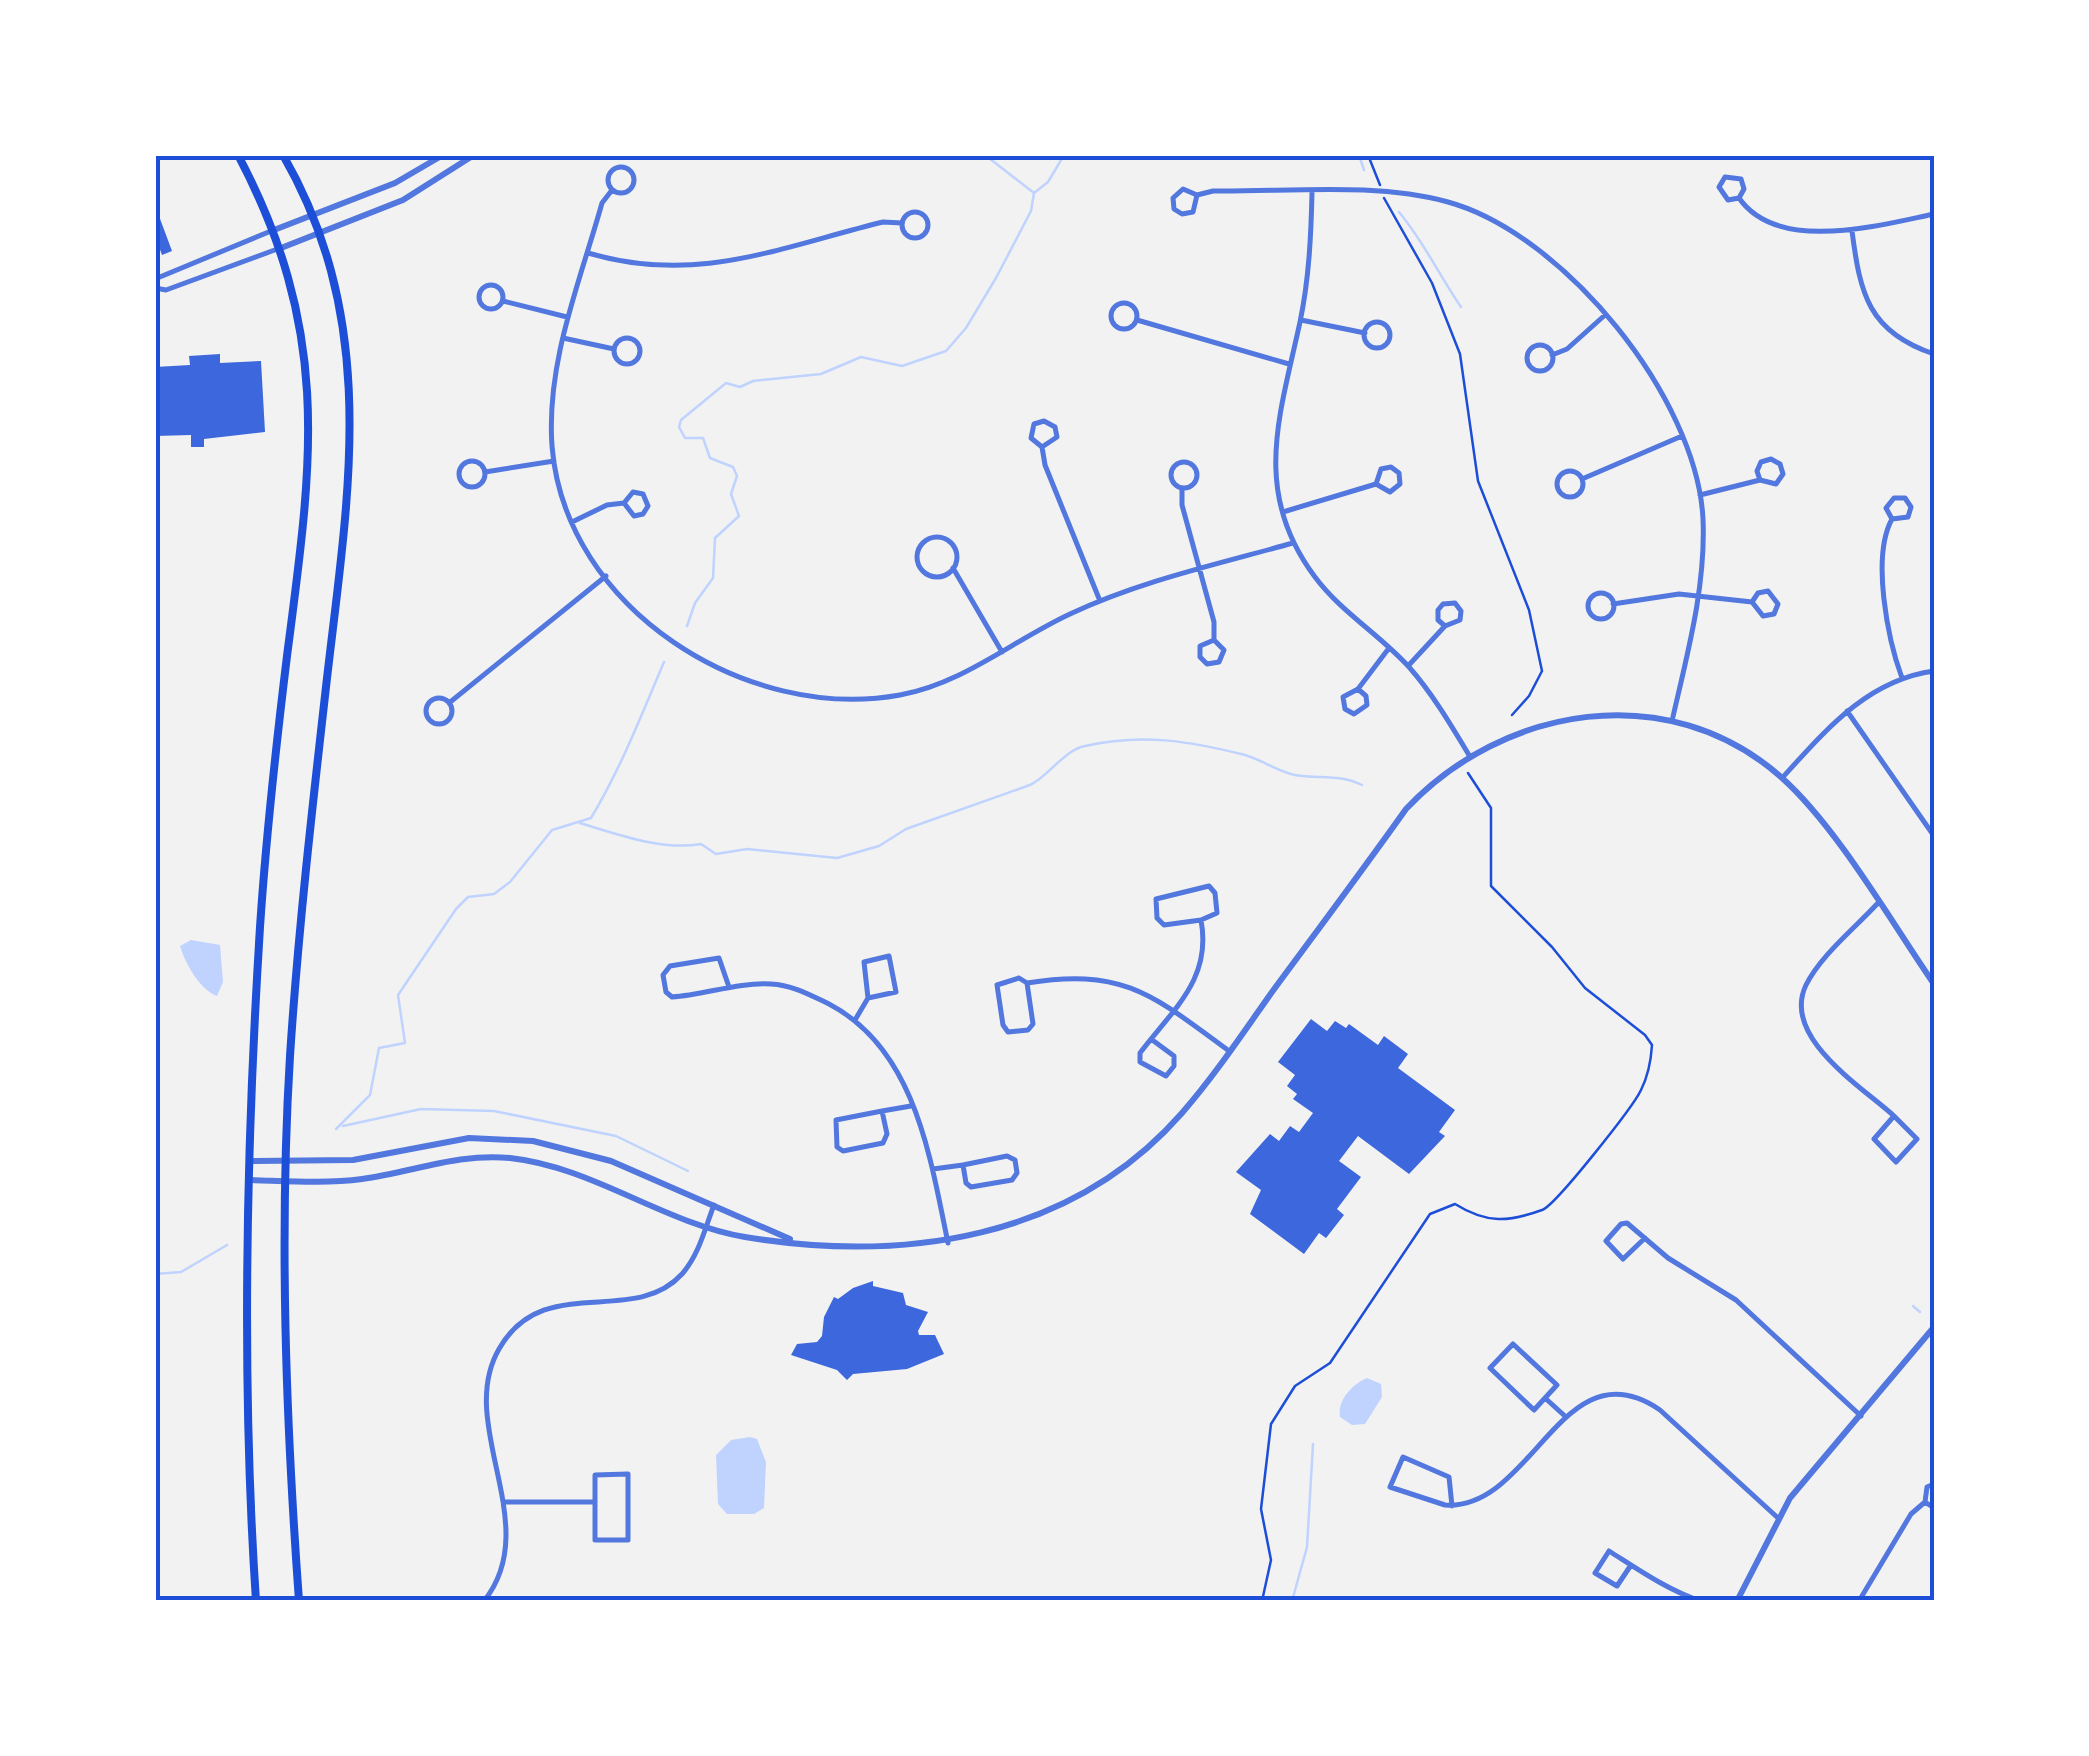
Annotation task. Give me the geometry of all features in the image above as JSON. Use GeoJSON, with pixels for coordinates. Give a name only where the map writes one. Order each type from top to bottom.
{"type":"FeatureCollection","features":[{"type":"Feature","properties":{"kind":"main road"},"geometry":{"type":"LineString","coordinates":[[238,155],[281,248],[304,338],[311,437],[264,868],[249,1161],[248,1394],[256,1601]]}},
{"type":"Feature","properties":{"kind":"main road"},"geometry":{"type":"LineString","coordinates":[[283,155],[320,234],[348,352],[352,438],[350,498],[296,988],[286,1162],[286,1304],[298,1601]]}},
{"type":"Feature","properties":{"kind":"street"},"geometry":{"type":"LineString","coordinates":[[155,279],[395,183],[442,155]]}},
{"type":"Feature","properties":{"kind":"street"},"geometry":{"type":"LineString","coordinates":[[155,288],[166,290],[403,200],[474,155]]}},
{"type":"Feature","properties":{"kind":"street"},"geometry":{"type":"LineString","coordinates":[[612,190],[629,191],[634,181],[630,171],[620,168],[610,172],[612,190],[602,203],[567,317],[552,404],[554,461],[572,522],[606,576],[639,613],[683,650],[726,674],[778,693],[844,700],[901,695],[962,676],[1100,601],[1293,543]]}},
{"type":"Feature","properties":{"kind":"street"},"geometry":{"type":"LineString","coordinates":[[1739,198],[1744,189],[1741,179],[1724,178],[1719,188],[1724,197],[1739,198],[1753,213],[1786,226],[1852,231],[1934,214]]}},
{"type":"Feature","properties":{"kind":"street"},"geometry":{"type":"LineString","coordinates":[[1188,189],[1196,195],[1193,212],[1182,214],[1174,209],[1173,198],[1178,190],[1188,189]]}},
{"type":"Feature","properties":{"kind":"street"},"geometry":{"type":"LineString","coordinates":[[1196,195],[1213,191],[1430,198],[1495,222],[1540,252],[1606,315],[1655,383],[1682,436],[1700,494],[1698,596],[1672,721]]}},
{"type":"Feature","properties":{"kind":"street"},"geometry":{"type":"LineString","coordinates":[[1312,193],[1308,273],[1274,446],[1284,512],[1293,543],[1331,596],[1408,666],[1469,755]]}},
{"type":"Feature","properties":{"kind":"street"},"geometry":{"type":"LineString","coordinates":[[917,212],[926,217],[928,227],[913,238],[904,232],[902,223],[907,214],[917,212]]}},
{"type":"Feature","properties":{"kind":"street"},"geometry":{"type":"LineString","coordinates":[[588,253],[622,263],[677,269],[711,265],[883,222],[902,223]]}},
{"type":"Feature","properties":{"kind":"street"},"geometry":{"type":"LineString","coordinates":[[1852,231],[1860,287],[1868,306],[1896,336],[1934,354]]}},
{"type":"Feature","properties":{"kind":"street"},"geometry":{"type":"LineString","coordinates":[[502,301],[494,286],[479,294],[480,304],[488,309],[502,301],[567,317]]}},
{"type":"Feature","properties":{"kind":"street"},"geometry":{"type":"LineString","coordinates":[[1127,304],[1136,310],[1137,320],[1124,330],[1114,324],[1112,314],[1116,306],[1127,304]]}},
{"type":"Feature","properties":{"kind":"street"},"geometry":{"type":"LineString","coordinates":[[1552,355],[1544,346],[1536,346],[1529,351],[1528,363],[1535,370],[1544,370],[1552,355],[1567,349],[1606,315]]}},
{"type":"Feature","properties":{"kind":"street"},"geometry":{"type":"LineString","coordinates":[[1137,320],[1290,364]]}},
{"type":"Feature","properties":{"kind":"street"},"geometry":{"type":"LineString","coordinates":[[1300,320],[1365,333]]}},
{"type":"Feature","properties":{"kind":"street"},"geometry":{"type":"LineString","coordinates":[[1380,323],[1388,329],[1389,340],[1377,348],[1367,344],[1365,333],[1369,326],[1380,323]]}},
{"type":"Feature","properties":{"kind":"street"},"geometry":{"type":"LineString","coordinates":[[562,338],[614,349],[621,362],[633,362],[639,354],[638,345],[629,338],[619,341],[614,349]]}},
{"type":"Feature","properties":{"kind":"street"},"geometry":{"type":"LineString","coordinates":[[1042,448],[1056,437],[1055,427],[1044,420],[1034,424],[1030,433],[1033,442],[1042,448],[1045,465],[1100,601]]}},
{"type":"Feature","properties":{"kind":"street"},"geometry":{"type":"LineString","coordinates":[[1582,478],[1682,436]]}},
{"type":"Feature","properties":{"kind":"street"},"geometry":{"type":"LineString","coordinates":[[1700,494],[1760,480],[1770,485],[1779,481],[1780,464],[1771,459],[1761,462],[1757,471],[1760,480]]}},
{"type":"Feature","properties":{"kind":"street"},"geometry":{"type":"LineString","coordinates":[[485,472],[554,461]]}},
{"type":"Feature","properties":{"kind":"street"},"geometry":{"type":"LineString","coordinates":[[468,462],[478,463],[485,472],[481,484],[473,487],[460,477],[468,462]]}},
{"type":"Feature","properties":{"kind":"street"},"geometry":{"type":"LineString","coordinates":[[1186,462],[1196,469],[1196,478],[1182,488],[1172,482],[1171,473],[1177,464],[1186,462]]}},
{"type":"Feature","properties":{"kind":"street"},"geometry":{"type":"LineString","coordinates":[[1392,467],[1399,473],[1394,490],[1383,492],[1376,484],[1381,468],[1392,467]]}},
{"type":"Feature","properties":{"kind":"street"},"geometry":{"type":"LineString","coordinates":[[1564,472],[1574,472],[1582,478],[1582,488],[1573,496],[1558,488],[1564,472]]}},
{"type":"Feature","properties":{"kind":"street"},"geometry":{"type":"LineString","coordinates":[[1284,512],[1376,484]]}},
{"type":"Feature","properties":{"kind":"street"},"geometry":{"type":"LineString","coordinates":[[1182,488],[1182,506],[1214,640],[1222,645],[1224,655],[1219,662],[1207,664],[1200,657],[1200,646],[1214,640]]}},
{"type":"Feature","properties":{"kind":"street"},"geometry":{"type":"LineString","coordinates":[[639,492],[647,498],[648,506],[644,514],[634,516],[624,504],[629,494],[639,492]]}},
{"type":"Feature","properties":{"kind":"street"},"geometry":{"type":"LineString","coordinates":[[1904,498],[1910,507],[1908,517],[1892,519],[1886,508],[1889,500],[1904,498]]}},
{"type":"Feature","properties":{"kind":"street"},"geometry":{"type":"LineString","coordinates":[[572,522],[607,505],[624,504]]}},
{"type":"Feature","properties":{"kind":"street"},"geometry":{"type":"LineString","coordinates":[[1892,519],[1886,534],[1884,604],[1902,678]]}},
{"type":"Feature","properties":{"kind":"street"},"geometry":{"type":"LineString","coordinates":[[947,538],[958,551],[958,562],[953,568],[935,576],[925,575],[916,564],[917,552],[933,540],[947,538]]}},
{"type":"Feature","properties":{"kind":"street"},"geometry":{"type":"LineString","coordinates":[[953,568],[1002,652]]}},
{"type":"Feature","properties":{"kind":"street"},"geometry":{"type":"LineString","coordinates":[[449,703],[606,576]]}},
{"type":"Feature","properties":{"kind":"street"},"geometry":{"type":"LineString","coordinates":[[1613,604],[1698,596],[1752,602],[1763,616],[1774,614],[1778,604],[1768,591],[1758,593],[1752,602]]}},
{"type":"Feature","properties":{"kind":"street"},"geometry":{"type":"LineString","coordinates":[[1596,594],[1607,595],[1613,604],[1606,618],[1596,618],[1588,610],[1596,594]]}},
{"type":"Feature","properties":{"kind":"street"},"geometry":{"type":"LineString","coordinates":[[1408,666],[1445,626],[1460,620],[1461,611],[1454,603],[1444,604],[1438,610],[1438,620],[1445,626]]}},
{"type":"Feature","properties":{"kind":"street"},"geometry":{"type":"LineString","coordinates":[[1358,689],[1366,696],[1367,705],[1354,714],[1343,706],[1343,696],[1358,689],[1389,648]]}},
{"type":"Feature","properties":{"kind":"street"},"geometry":{"type":"LineString","coordinates":[[1782,778],[1862,698],[1902,678],[1934,671]]}},
{"type":"Feature","properties":{"kind":"street"},"geometry":{"type":"LineString","coordinates":[[440,698],[449,703],[452,714],[447,721],[429,719],[426,710],[431,701],[440,698]]}},
{"type":"Feature","properties":{"kind":"street"},"geometry":{"type":"LineString","coordinates":[[1847,712],[1934,836]]}},
{"type":"Feature","properties":{"kind":"street"},"geometry":{"type":"LineString","coordinates":[[249,1180],[358,1179],[451,1159],[509,1158],[576,1176],[706,1227],[741,1236],[875,1249],[948,1243],[1019,1221],[1104,1178],[1181,1114],[1406,810],[1469,755],[1525,729],[1566,718],[1609,714],[1672,721],[1740,748],[1782,778],[1824,826],[1934,984]]}},
{"type":"Feature","properties":{"kind":"street"},"geometry":{"type":"LineString","coordinates":[[1209,886],[1217,913],[1200,920],[1164,925],[1157,918],[1156,899],[1162,894],[1209,886]]}},
{"type":"Feature","properties":{"kind":"street"},"geometry":{"type":"LineString","coordinates":[[1877,904],[1813,973],[1804,989],[1801,1012],[1814,1042],[1894,1116],[1917,1139],[1896,1162],[1874,1139],[1894,1116]]}},
{"type":"Feature","properties":{"kind":"street"},"geometry":{"type":"LineString","coordinates":[[1151,1039],[1174,1056],[1174,1066],[1166,1076],[1140,1062],[1140,1054],[1203,965],[1200,920]]}},
{"type":"Feature","properties":{"kind":"street"},"geometry":{"type":"LineString","coordinates":[[855,1020],[868,998],[864,962],[889,956],[896,992],[868,998]]}},
{"type":"Feature","properties":{"kind":"street"},"geometry":{"type":"LineString","coordinates":[[729,987],[719,958],[664,970],[666,992],[672,997],[768,984],[797,989],[855,1020],[890,1057],[933,1169],[948,1243]]}},
{"type":"Feature","properties":{"kind":"street"},"geometry":{"type":"LineString","coordinates":[[1027,983],[1033,1024],[1028,1030],[1008,1032],[1003,1025],[997,985],[1018,978],[1027,983],[1077,976],[1135,988],[1230,1051]]}},
{"type":"Feature","properties":{"kind":"street"},"geometry":{"type":"LineString","coordinates":[[882,1111],[887,1134],[882,1144],[844,1150],[837,1147],[836,1120],[882,1111],[912,1106]]}},
{"type":"Feature","properties":{"kind":"street"},"geometry":{"type":"LineString","coordinates":[[249,1161],[353,1160],[446,1140],[511,1139],[611,1161],[796,1241]]}},
{"type":"Feature","properties":{"kind":"street"},"geometry":{"type":"LineString","coordinates":[[933,1169],[1012,1157],[1017,1173],[1012,1180],[971,1187],[966,1183],[963,1165]]}},
{"type":"Feature","properties":{"kind":"street"},"geometry":{"type":"LineString","coordinates":[[487,1599],[506,1552],[489,1398],[492,1365],[500,1346],[532,1316],[556,1305],[632,1299],[657,1292],[684,1272],[714,1204]]}},
{"type":"Feature","properties":{"kind":"street"},"geometry":{"type":"LineString","coordinates":[[1645,1238],[1623,1259],[1606,1241],[1624,1223],[1645,1238],[1668,1258],[1736,1300],[1860,1416]]}},
{"type":"Feature","properties":{"kind":"street"},"geometry":{"type":"LineString","coordinates":[[1737,1601],[1778,1518],[1806,1478],[1934,1327]]}},
{"type":"Feature","properties":{"kind":"street"},"geometry":{"type":"LineString","coordinates":[[1514,1344],[1557,1385],[1545,1398],[1534,1410],[1490,1368],[1514,1344]]}},
{"type":"Feature","properties":{"kind":"street"},"geometry":{"type":"LineString","coordinates":[[1452,1506],[1449,1477],[1403,1457],[1390,1487],[1452,1506],[1482,1500],[1566,1418],[1588,1400],[1607,1394],[1649,1402],[1778,1518]]}},
{"type":"Feature","properties":{"kind":"street"},"geometry":{"type":"LineString","coordinates":[[1545,1398],[1566,1418]]}},
{"type":"Feature","properties":{"kind":"street"},"geometry":{"type":"LineString","coordinates":[[595,1474],[628,1474],[628,1540],[595,1540],[595,1502],[595,1474]]}},
{"type":"Feature","properties":{"kind":"street"},"geometry":{"type":"LineString","coordinates":[[1925,1502],[1924,1492],[1934,1484]]}},
{"type":"Feature","properties":{"kind":"street"},"geometry":{"type":"LineString","coordinates":[[503,1502],[595,1502]]}},
{"type":"Feature","properties":{"kind":"street"},"geometry":{"type":"LineString","coordinates":[[1925,1502],[1934,1508]]}},
{"type":"Feature","properties":{"kind":"street"},"geometry":{"type":"LineString","coordinates":[[1860,1601],[1911,1514],[1925,1502]]}},
{"type":"Feature","properties":{"kind":"street"},"geometry":{"type":"LineString","coordinates":[[1630,1565],[1617,1586],[1595,1573],[1609,1551],[1700,1601]]}},
{"type":"Feature","properties":{"kind":"path"},"geometry":{"type":"LineString","coordinates":[[1368,155],[1383,194],[1432,283],[1460,354],[1478,481],[1529,610],[1542,671],[1512,715]]}},
{"type":"Feature","properties":{"kind":"path"},"geometry":{"type":"LineString","coordinates":[[1262,1601],[1271,1560],[1260,1509],[1265,1454],[1271,1424],[1284,1401],[1298,1383],[1313,1378],[1330,1363],[1430,1214],[1455,1204],[1473,1216],[1496,1221],[1544,1211],[1628,1111],[1647,1076],[1652,1045],[1645,1034],[1585,988],[1488,881],[1491,808],[1468,773]]}},
{"type":"Feature","properties":{"kind":"water"},"geometry":{"type":"Polygon","coordinates":[[[191,940],[220,945],[223,982],[217,996],[199,982],[186,960],[180,946],[191,940]]]}},
{"type":"Feature","properties":{"kind":"water"},"geometry":{"type":"Polygon","coordinates":[[[1367,1378],[1381,1384],[1382,1397],[1365,1424],[1352,1425],[1340,1417],[1341,1405],[1351,1389],[1367,1378]]]}},
{"type":"Feature","properties":{"kind":"water"},"geometry":{"type":"Polygon","coordinates":[[[757,1439],[766,1462],[764,1508],[754,1514],[727,1514],[718,1504],[716,1455],[731,1440],[757,1439]]]}},
{"type":"Feature","properties":{"kind":"building"},"geometry":{"type":"Polygon","coordinates":[[[159,216],[172,251],[162,255],[155,236],[155,217],[159,216]]]}},
{"type":"Feature","properties":{"kind":"building"},"geometry":{"type":"Polygon","coordinates":[[[220,354],[220,363],[261,361],[265,432],[204,439],[204,447],[191,447],[191,435],[155,436],[155,367],[190,365],[189,356],[220,354]]]}},
{"type":"Feature","properties":{"kind":"building"},"geometry":{"type":"Polygon","coordinates":[[[1311,1019],[1327,1031],[1335,1021],[1346,1028],[1349,1024],[1378,1045],[1384,1036],[1408,1054],[1398,1068],[1455,1110],[1439,1132],[1445,1136],[1409,1174],[1358,1136],[1339,1161],[1361,1177],[1337,1209],[1344,1215],[1326,1238],[1319,1233],[1304,1254],[1250,1214],[1261,1190],[1236,1172],[1270,1134],[1279,1141],[1290,1126],[1299,1132],[1313,1113],[1293,1099],[1297,1094],[1287,1086],[1295,1075],[1278,1062],[1311,1019]]]}},
{"type":"Feature","properties":{"kind":"building"},"geometry":{"type":"Polygon","coordinates":[[[873,1281],[873,1286],[903,1293],[906,1305],[928,1312],[919,1335],[935,1335],[944,1354],[907,1369],[853,1374],[847,1380],[837,1370],[791,1355],[797,1344],[817,1342],[822,1336],[824,1317],[834,1297],[838,1299],[873,1281]]]}},
{"type":"Feature","properties":{"kind":"waterway"},"geometry":{"type":"LineString","coordinates":[[985,155],[1034,193]]}},
{"type":"Feature","properties":{"kind":"waterway"},"geometry":{"type":"LineString","coordinates":[[687,626],[695,603],[713,578],[715,538],[739,516],[731,494],[737,476],[733,467],[710,458],[703,438],[685,438],[679,427],[681,420],[726,383],[740,387],[753,381],[821,374],[861,357],[902,366],[946,351],[966,328],[996,278],[1031,211],[1034,193],[1048,182],[1064,155]]}},
{"type":"Feature","properties":{"kind":"waterway"},"geometry":{"type":"LineString","coordinates":[[1359,155],[1364,170]]}},
{"type":"Feature","properties":{"kind":"waterway"},"geometry":{"type":"LineString","coordinates":[[1399,212],[1461,307]]}},
{"type":"Feature","properties":{"kind":"waterway"},"geometry":{"type":"LineString","coordinates":[[336,1129],[370,1095],[379,1048],[405,1043],[398,995],[456,909],[468,897],[494,894],[510,882],[552,830],[591,818],[621,761],[664,662]]}},
{"type":"Feature","properties":{"kind":"waterway"},"geometry":{"type":"LineString","coordinates":[[580,823],[656,843],[701,844],[716,854],[747,849],[837,858],[879,846],[906,829],[1030,785],[1077,748],[1126,740],[1205,746],[1245,755],[1295,775],[1337,778],[1362,785]]}},
{"type":"Feature","properties":{"kind":"waterway"},"geometry":{"type":"LineString","coordinates":[[343,1126],[421,1109],[494,1111],[616,1136],[688,1171]]}},
{"type":"Feature","properties":{"kind":"waterway"},"geometry":{"type":"LineString","coordinates":[[155,1274],[181,1272],[227,1245]]}},
{"type":"Feature","properties":{"kind":"waterway"},"geometry":{"type":"LineString","coordinates":[[1913,1306],[1920,1312]]}},
{"type":"Feature","properties":{"kind":"waterway"},"geometry":{"type":"LineString","coordinates":[[1292,1601],[1307,1547],[1313,1444]]}}]}
